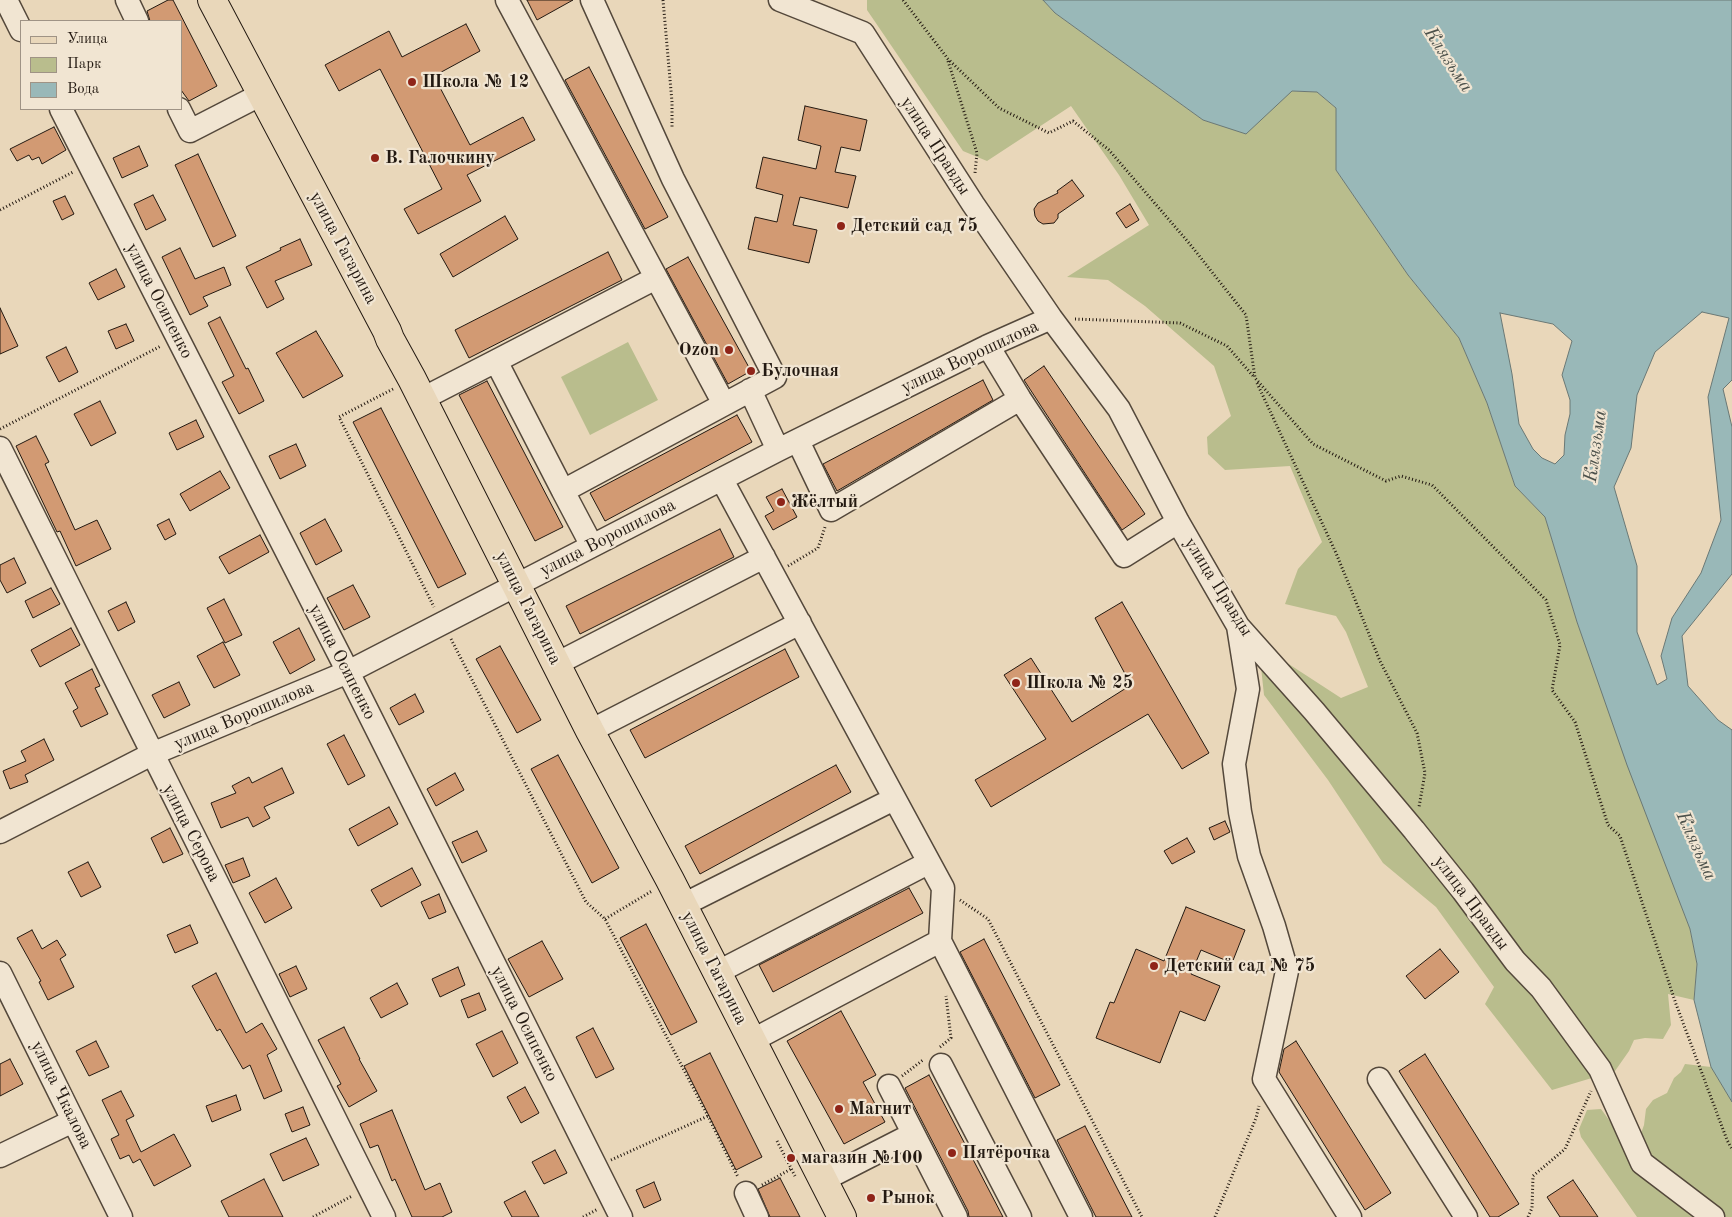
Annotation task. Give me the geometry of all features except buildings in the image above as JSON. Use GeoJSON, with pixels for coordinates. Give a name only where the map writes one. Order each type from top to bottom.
{"type":"FeatureCollection","features":[{"type":"Feature","properties":{"kind":"main road","name":"улица Гагарина"},"geometry":{"type":"LineString","coordinates":[[212,0],[387,331],[590,732],[718,972],[751,1041],[842,1217]]}},
{"type":"Feature","properties":{"kind":"street"},"geometry":{"type":"LineString","coordinates":[[6,0],[20,28]]}},
{"type":"Feature","properties":{"kind":"street"},"geometry":{"type":"LineString","coordinates":[[127,0],[137,20]]}},
{"type":"Feature","properties":{"kind":"street"},"geometry":{"type":"LineString","coordinates":[[507,0],[724,404]]}},
{"type":"Feature","properties":{"kind":"street"},"geometry":{"type":"LineString","coordinates":[[563,491],[775,377],[673,179],[592,0]]}},
{"type":"Feature","properties":{"kind":"street","name":"улица Правды"},"geometry":{"type":"LineString","coordinates":[[780,0],[863,33],[973,204],[1015,252],[1051,318],[1119,409],[1178,522],[1238,626],[1314,711],[1414,830],[1463,891],[1515,961],[1541,988],[1600,1069],[1642,1163],[1713,1217]]}},
{"type":"Feature","properties":{"kind":"street"},"geometry":{"type":"LineString","coordinates":[[180,110],[190,131],[262,94]]}},
{"type":"Feature","properties":{"kind":"street","name":"улица Осипенко"},"geometry":{"type":"LineString","coordinates":[[61,110],[348,672],[621,1217]]}},
{"type":"Feature","properties":{"kind":"street"},"geometry":{"type":"LineString","coordinates":[[417,389],[496,361],[656,278]]}},
{"type":"Feature","properties":{"kind":"street","name":"улица Ворошилова"},"geometry":{"type":"LineString","coordinates":[[0,832],[152,754],[348,672],[788,445],[988,346],[1051,318]]}},
{"type":"Feature","properties":{"kind":"street"},"geometry":{"type":"LineString","coordinates":[[988,346],[1020,399],[1124,556],[1178,522]]}},
{"type":"Feature","properties":{"kind":"street"},"geometry":{"type":"LineString","coordinates":[[496,361],[592,546]]}},
{"type":"Feature","properties":{"kind":"street"},"geometry":{"type":"LineString","coordinates":[[750,390],[831,510],[1020,399]]}},
{"type":"Feature","properties":{"kind":"street","name":"улица Серова"},"geometry":{"type":"LineString","coordinates":[[0,448],[384,1217]]}},
{"type":"Feature","properties":{"kind":"street"},"geometry":{"type":"LineString","coordinates":[[722,480],[943,888],[940,941],[1081,1217]]}},
{"type":"Feature","properties":{"kind":"street"},"geometry":{"type":"LineString","coordinates":[[556,664],[769,566]]}},
{"type":"Feature","properties":{"kind":"street"},"geometry":{"type":"LineString","coordinates":[[590,732],[800,623]]}},
{"type":"Feature","properties":{"kind":"street"},"geometry":{"type":"LineString","coordinates":[[1238,626],[1248,689],[1234,764],[1240,812],[1249,856],[1274,926],[1287,971],[1264,1079],[1350,1217]]}},
{"type":"Feature","properties":{"kind":"street"},"geometry":{"type":"LineString","coordinates":[[682,905],[894,799]]}},
{"type":"Feature","properties":{"kind":"street"},"geometry":{"type":"LineString","coordinates":[[718,972],[928,863]]}},
{"type":"Feature","properties":{"kind":"street"},"geometry":{"type":"LineString","coordinates":[[751,1041],[940,941]]}},
{"type":"Feature","properties":{"kind":"street","name":"улица Чкалова"},"geometry":{"type":"LineString","coordinates":[[0,973],[121,1217]]}},
{"type":"Feature","properties":{"kind":"street"},"geometry":{"type":"LineString","coordinates":[[934,1057],[1020,1217]]}},
{"type":"Feature","properties":{"kind":"street"},"geometry":{"type":"LineString","coordinates":[[1379,1079],[1466,1217]]}},
{"type":"Feature","properties":{"kind":"street"},"geometry":{"type":"LineString","coordinates":[[889,1086],[956,1217]]}},
{"type":"Feature","properties":{"kind":"street"},"geometry":{"type":"LineString","coordinates":[[0,1156],[73,1121]]}},
{"type":"Feature","properties":{"kind":"street"},"geometry":{"type":"LineString","coordinates":[[818,1171],[913,1134]]}},
{"type":"Feature","properties":{"kind":"street"},"geometry":{"type":"LineString","coordinates":[[746,1193],[757,1217]]}},
{"type":"Feature","properties":{"kind":"path"},"geometry":{"type":"LineString","coordinates":[[663,0],[672,102],[672,131]]}},
{"type":"Feature","properties":{"kind":"path"},"geometry":{"type":"LineString","coordinates":[[903,0],[948,60],[999,108],[1049,133],[1073,121],[1109,150],[1190,243],[1246,315],[1254,378],[1336,553],[1380,661],[1417,732],[1425,773],[1414,830]]}},
{"type":"Feature","properties":{"kind":"path"},"geometry":{"type":"LineString","coordinates":[[948,60],[977,153],[973,204]]}},
{"type":"Feature","properties":{"kind":"path"},"geometry":{"type":"LineString","coordinates":[[0,210],[88,164]]}},
{"type":"Feature","properties":{"kind":"path"},"geometry":{"type":"LineString","coordinates":[[1051,318],[1180,323],[1227,346],[1313,444],[1386,481],[1401,476],[1432,485],[1546,600],[1560,645],[1552,690],[1575,722],[1608,825],[1620,836],[1676,1004],[1732,1149]]}},
{"type":"Feature","properties":{"kind":"path"},"geometry":{"type":"LineString","coordinates":[[0,429],[177,338]]}},
{"type":"Feature","properties":{"kind":"path"},"geometry":{"type":"LineString","coordinates":[[417,389],[339,417],[443,624],[586,902],[606,919],[746,1193],[791,1169],[818,1171]]}},
{"type":"Feature","properties":{"kind":"path"},"geometry":{"type":"LineString","coordinates":[[769,566],[818,548],[831,510]]}},
{"type":"Feature","properties":{"kind":"path"},"geometry":{"type":"LineString","coordinates":[[606,919],[670,880]]}},
{"type":"Feature","properties":{"kind":"path"},"geometry":{"type":"LineString","coordinates":[[943,888],[988,919],[1142,1217]]}},
{"type":"Feature","properties":{"kind":"path"},"geometry":{"type":"LineString","coordinates":[[889,1086],[934,1057],[951,1038],[945,990]]}},
{"type":"Feature","properties":{"kind":"path"},"geometry":{"type":"LineString","coordinates":[[1528,1217],[1532,1208],[1533,1176],[1565,1149],[1600,1069]]}},
{"type":"Feature","properties":{"kind":"path"},"geometry":{"type":"LineString","coordinates":[[1215,1217],[1256,1118],[1264,1079]]}},
{"type":"Feature","properties":{"kind":"path"},"geometry":{"type":"LineString","coordinates":[[596,1166],[708,1116]]}},
{"type":"Feature","properties":{"kind":"path"},"geometry":{"type":"LineString","coordinates":[[314,1217],[368,1187]]}},
{"type":"Feature","properties":{"kind":"green space"},"geometry":{"type":"Polygon","coordinates":[[[867,0],[1043,0],[1055,13],[1203,120],[1246,133],[1291,91],[1317,92],[1336,108],[1336,170],[1408,275],[1459,338],[1487,403],[1515,486],[1545,517],[1577,622],[1690,929],[1697,964],[1694,1000],[1668,994],[1671,1025],[1663,1039],[1645,1038],[1634,1040],[1615,1071],[1552,1090],[1485,1004],[1494,987],[1436,907],[1383,863],[1328,780],[1264,695],[1261,667],[1281,659],[1341,698],[1368,687],[1346,632],[1336,616],[1285,604],[1298,569],[1322,542],[1290,466],[1225,470],[1208,454],[1207,437],[1231,416],[1214,366],[1145,306],[1108,280],[1067,277],[1149,225],[1119,175],[1071,106],[987,161],[963,151],[867,10],[867,0]]]}},
{"type":"Feature","properties":{"kind":"green space"},"geometry":{"type":"Polygon","coordinates":[[[628,342],[658,400],[590,435],[561,377],[628,342]]]}},
{"type":"Feature","properties":{"kind":"green space"},"geometry":{"type":"Polygon","coordinates":[[[1685,1064],[1711,1067],[1732,1102],[1732,1217],[1637,1217],[1581,1137],[1579,1129],[1587,1110],[1601,1109],[1620,1135],[1639,1139],[1644,1125],[1646,1109],[1653,1100],[1667,1093],[1674,1078],[1681,1072],[1685,1064]]]}},
{"type":"Feature","properties":{"kind":"water","name":"Клязьма"},"geometry":{"type":"Polygon","coordinates":[[[1043,0],[1732,0],[1732,380],[1723,389],[1732,427],[1732,574],[1682,636],[1688,686],[1718,720],[1732,730],[1732,1102],[1711,1067],[1694,1000],[1697,964],[1690,929],[1627,765],[1577,622],[1545,517],[1515,486],[1487,403],[1459,338],[1408,275],[1336,170],[1336,108],[1317,92],[1292,91],[1246,134],[1203,120],[1055,13],[1043,0]],[[1702,312],[1655,352],[1637,395],[1631,448],[1614,487],[1637,566],[1637,632],[1657,685],[1667,679],[1661,656],[1672,618],[1701,573],[1721,520],[1708,397],[1729,318],[1702,312]],[[1500,313],[1512,374],[1519,424],[1533,449],[1542,458],[1555,464],[1564,455],[1565,435],[1570,414],[1570,400],[1562,375],[1572,341],[1553,324],[1500,313]]]}},
{"type":"Feature","properties":{"kind":"place","name":"Школа № 12"},"geometry":{"type":"Point","coordinates":[412,82]}},
{"type":"Feature","properties":{"kind":"place","name":"В. Галочкину"},"geometry":{"type":"Point","coordinates":[375,158]}},
{"type":"Feature","properties":{"kind":"place","name":"Детский сад 75"},"geometry":{"type":"Point","coordinates":[841,226]}},
{"type":"Feature","properties":{"kind":"place","name":"Ozon"},"geometry":{"type":"Point","coordinates":[729,350]}},
{"type":"Feature","properties":{"kind":"place","name":"Булочная"},"geometry":{"type":"Point","coordinates":[751,371]}},
{"type":"Feature","properties":{"kind":"place","name":"Жёлтый"},"geometry":{"type":"Point","coordinates":[781,502]}},
{"type":"Feature","properties":{"kind":"place","name":"Школа № 25"},"geometry":{"type":"Point","coordinates":[1016,683]}},
{"type":"Feature","properties":{"kind":"place","name":"Детский сад № 75"},"geometry":{"type":"Point","coordinates":[1154,966]}},
{"type":"Feature","properties":{"kind":"place","name":"Магнит"},"geometry":{"type":"Point","coordinates":[839,1109]}},
{"type":"Feature","properties":{"kind":"place","name":"Пятёрочка"},"geometry":{"type":"Point","coordinates":[952,1153]}},
{"type":"Feature","properties":{"kind":"place","name":"магазин №100"},"geometry":{"type":"Point","coordinates":[791,1158]}},
{"type":"Feature","properties":{"kind":"place","name":"Рынок"},"geometry":{"type":"Point","coordinates":[871,1198]}}]}
